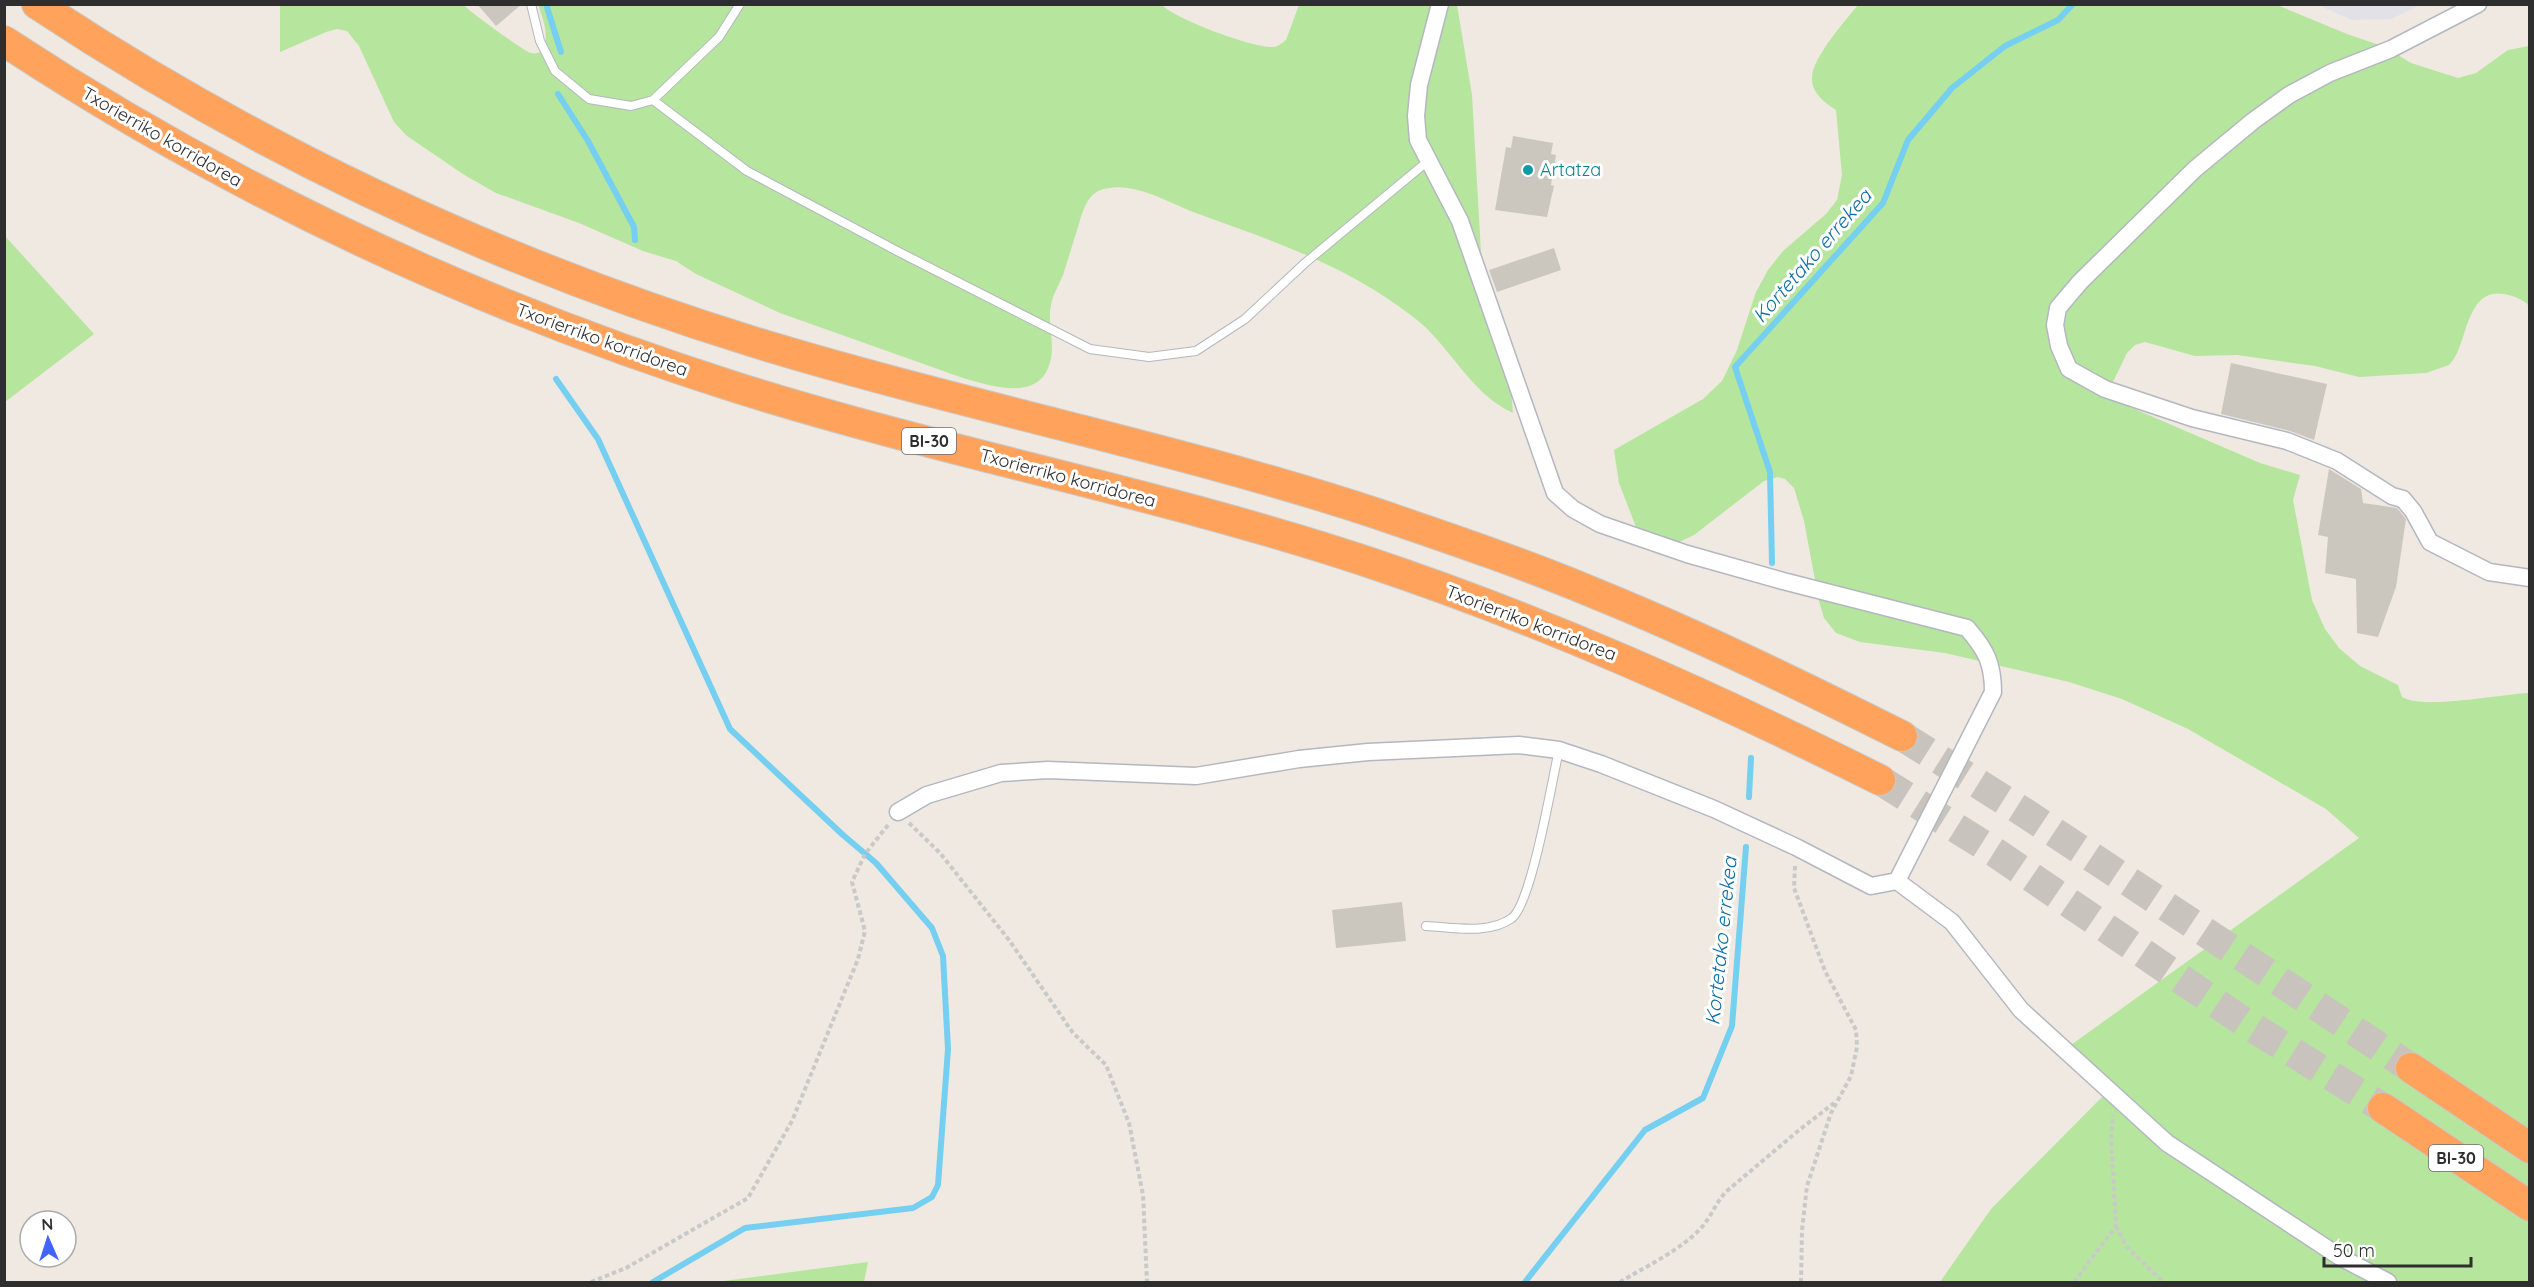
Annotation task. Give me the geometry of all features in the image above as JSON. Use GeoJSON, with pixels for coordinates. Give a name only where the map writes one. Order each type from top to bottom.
{"type":"FeatureCollection","features":[{"type":"Feature","properties":{"kind":"highway"},"geometry":{"type":"LineString","coordinates":[[37,4],[138,69],[268,142],[341,179],[492,248],[615,295],[754,342],[1263,479],[1466,544],[1602,596],[1724,650],[1902,736]]}},
{"type":"Feature","properties":{"kind":"highway","name":"Txorierriko korridorea"},"geometry":{"type":"LineString","coordinates":[[4,41],[113,111],[204,163],[320,222],[473,292],[599,341],[739,388],[1239,523],[1449,590],[1573,637],[1704,694],[1880,780]]}},
{"type":"Feature","properties":{"kind":"highway","name":"BI-30"},"geometry":{"type":"LineString","coordinates":[[2411,1068],[2529,1148]]}},
{"type":"Feature","properties":{"kind":"highway","name":"BI-30"},"geometry":{"type":"LineString","coordinates":[[2383,1108],[2529,1206]]}},
{"type":"Feature","properties":{"kind":"street"},"geometry":{"type":"LineString","coordinates":[[1440,4],[1419,85],[1416,116],[1418,140],[1460,221],[1555,493],[1573,509],[1600,524],[1687,554],[1967,628],[1984,648],[1993,673],[1993,692],[1897,881]]}},
{"type":"Feature","properties":{"kind":"street"},"geometry":{"type":"LineString","coordinates":[[2478,4],[2391,49],[2310,84],[2289,95],[2253,121],[2195,169],[2080,282],[2058,309],[2055,325],[2059,346],[2069,369],[2105,389],[2192,418],[2286,441],[2337,460],[2392,496],[2403,499],[2413,511],[2430,542],[2489,572],[2529,578]]}},
{"type":"Feature","properties":{"kind":"street"},"geometry":{"type":"LineString","coordinates":[[898,812],[927,795],[1001,773],[1053,771],[1196,776],[1299,759],[1368,752],[1519,746],[1559,750],[1602,764],[1704,805],[1796,847],[1870,886],[1897,881],[1952,922],[2021,1010],[2167,1143],[2340,1257],[2388,1282]]}},
{"type":"Feature","properties":{"kind":"lane"},"geometry":{"type":"LineString","coordinates":[[531,4],[540,41],[555,71],[589,99],[631,106],[653,100],[719,37],[740,4]]}},
{"type":"Feature","properties":{"kind":"lane"},"geometry":{"type":"LineString","coordinates":[[653,100],[747,171],[898,252],[1090,349],[1149,357],[1196,351],[1245,319],[1305,263],[1428,161]]}},
{"type":"Feature","properties":{"kind":"lane"},"geometry":{"type":"LineString","coordinates":[[1426,926],[1492,927],[1513,917],[1522,902],[1533,866],[1559,750]]}},
{"type":"Feature","properties":{"kind":"path"},"geometry":{"type":"LineString","coordinates":[[591,1282],[626,1268],[748,1198],[792,1121],[858,959],[865,931],[852,882],[865,854],[898,812],[940,853],[1009,940],[1073,1033],[1106,1065],[1129,1123],[1143,1195],[1147,1282]]}},
{"type":"Feature","properties":{"kind":"path"},"geometry":{"type":"LineString","coordinates":[[1796,847],[1794,888],[1825,970],[1856,1030],[1857,1047],[1854,1067],[1821,1139],[1807,1186],[1802,1230],[1801,1282]]}},
{"type":"Feature","properties":{"kind":"path"},"geometry":{"type":"LineString","coordinates":[[2117,1097],[2113,1107],[2111,1138],[2116,1226],[2126,1246],[2163,1282]]}},
{"type":"Feature","properties":{"kind":"path"},"geometry":{"type":"LineString","coordinates":[[1620,1282],[1671,1251],[1701,1228],[1718,1200],[1728,1190],[1798,1131],[1838,1101]]}},
{"type":"Feature","properties":{"kind":"path"},"geometry":{"type":"LineString","coordinates":[[2074,1282],[2116,1226]]}},
{"type":"Feature","properties":{"kind":"shaded area"},"geometry":{"type":"Polygon","coordinates":[[[2318,5],[2420,5],[2391,19],[2352,20],[2318,5]]]}},
{"type":"Feature","properties":{"kind":"green space"},"geometry":{"type":"Polygon","coordinates":[[[280,5],[464,5],[508,39],[534,53],[541,52],[546,35],[538,5],[1162,5],[1182,18],[1216,32],[1250,43],[1274,47],[1286,40],[1299,5],[1457,5],[1472,95],[1482,270],[1510,377],[1513,413],[1484,393],[1425,327],[1387,298],[1361,282],[1281,244],[1150,194],[1113,187],[1096,192],[1085,206],[1081,216],[1063,275],[1052,301],[1050,316],[1052,350],[1048,367],[1041,379],[1019,388],[1005,388],[963,378],[780,313],[696,274],[676,261],[643,251],[579,223],[496,193],[466,176],[407,136],[394,122],[359,46],[347,31],[337,29],[326,32],[280,52],[280,5]]]}},
{"type":"Feature","properties":{"kind":"green space"},"geometry":{"type":"Polygon","coordinates":[[[1858,5],[2277,5],[2385,47],[2411,63],[2458,78],[2476,73],[2508,50],[2529,46],[2529,306],[2518,298],[2504,294],[2492,294],[2483,298],[2471,316],[2454,359],[2449,365],[2426,373],[2359,377],[2315,366],[2237,355],[2195,356],[2145,342],[2135,345],[2127,353],[2111,386],[2123,404],[2260,463],[2300,475],[2293,500],[2312,600],[2325,629],[2339,648],[2360,666],[2398,685],[2402,697],[2413,701],[2444,702],[2529,693],[2529,1282],[1940,1282],[1991,1209],[2103,1096],[2064,1050],[2359,838],[2326,809],[2188,729],[2122,699],[2069,682],[1945,653],[1860,642],[1836,633],[1824,618],[1804,521],[1794,488],[1785,479],[1778,477],[1764,481],[1694,535],[1675,544],[1644,536],[1636,527],[1619,483],[1614,450],[1703,399],[1722,381],[1737,350],[1756,292],[1768,270],[1783,251],[1826,214],[1837,200],[1842,175],[1836,110],[1816,93],[1812,77],[1824,50],[1858,5]]]}},
{"type":"Feature","properties":{"kind":"green space"},"geometry":{"type":"Polygon","coordinates":[[[5,236],[94,334],[5,402],[5,236]]]}},
{"type":"Feature","properties":{"kind":"green space"},"geometry":{"type":"Polygon","coordinates":[[[868,1262],[864,1282],[716,1282],[868,1262]]]}},
{"type":"Feature","properties":{"kind":"building"},"geometry":{"type":"Polygon","coordinates":[[[477,4],[522,4],[496,26],[477,4]]]}},
{"type":"Feature","properties":{"kind":"building","name":"Artatza"},"geometry":{"type":"Polygon","coordinates":[[[1513,136],[1553,143],[1551,154],[1556,155],[1551,185],[1554,186],[1547,217],[1495,210],[1506,147],[1511,148],[1513,136]]]}},
{"type":"Feature","properties":{"kind":"building"},"geometry":{"type":"Polygon","coordinates":[[[1554,248],[1561,270],[1497,292],[1489,270],[1554,248]]]}},
{"type":"Feature","properties":{"kind":"building"},"geometry":{"type":"Polygon","coordinates":[[[2231,363],[2327,384],[2314,440],[2290,431],[2221,414],[2231,363]]]}},
{"type":"Feature","properties":{"kind":"building"},"geometry":{"type":"Polygon","coordinates":[[[2329,469],[2361,489],[2363,503],[2397,508],[2406,519],[2396,587],[2378,637],[2357,633],[2356,579],[2325,573],[2328,537],[2318,535],[2329,469]]]}},
{"type":"Feature","properties":{"kind":"building"},"geometry":{"type":"Polygon","coordinates":[[[1402,902],[1406,941],[1336,948],[1332,910],[1402,902]]]}},
{"type":"Feature","properties":{"kind":"waterway"},"geometry":{"type":"LineString","coordinates":[[546,4],[561,52]]}},
{"type":"Feature","properties":{"kind":"waterway","name":"Kortetako errekea"},"geometry":{"type":"LineString","coordinates":[[1772,563],[1770,472],[1735,367],[1883,203],[1908,140],[1952,88],[2005,46],[2058,20],[2073,4]]}},
{"type":"Feature","properties":{"kind":"waterway"},"geometry":{"type":"LineString","coordinates":[[558,94],[588,141],[634,227],[635,240]]}},
{"type":"Feature","properties":{"kind":"waterway"},"geometry":{"type":"LineString","coordinates":[[556,379],[598,439],[730,729],[876,863],[932,928],[943,956],[948,1049],[938,1185],[932,1197],[913,1208],[745,1228],[653,1282]]}},
{"type":"Feature","properties":{"kind":"waterway","name":"Kortetako errekea"},"geometry":{"type":"LineString","coordinates":[[1749,797],[1751,758]]}},
{"type":"Feature","properties":{"kind":"waterway","name":"Kortetako errekea"},"geometry":{"type":"LineString","coordinates":[[1525,1282],[1645,1130],[1703,1098],[1732,1026],[1746,847]]}},
{"type":"Feature","properties":{"kind":"tunnel"},"geometry":{"type":"LineString","coordinates":[[1902,736],[2025,813],[2411,1068]]}},
{"type":"Feature","properties":{"kind":"tunnel"},"geometry":{"type":"LineString","coordinates":[[1880,780],[1996,853],[2244,1022],[2383,1108]]}},
{"type":"Feature","properties":{"kind":"place","name":"Artatza"},"geometry":{"type":"Point","coordinates":[1528,170]}}]}
